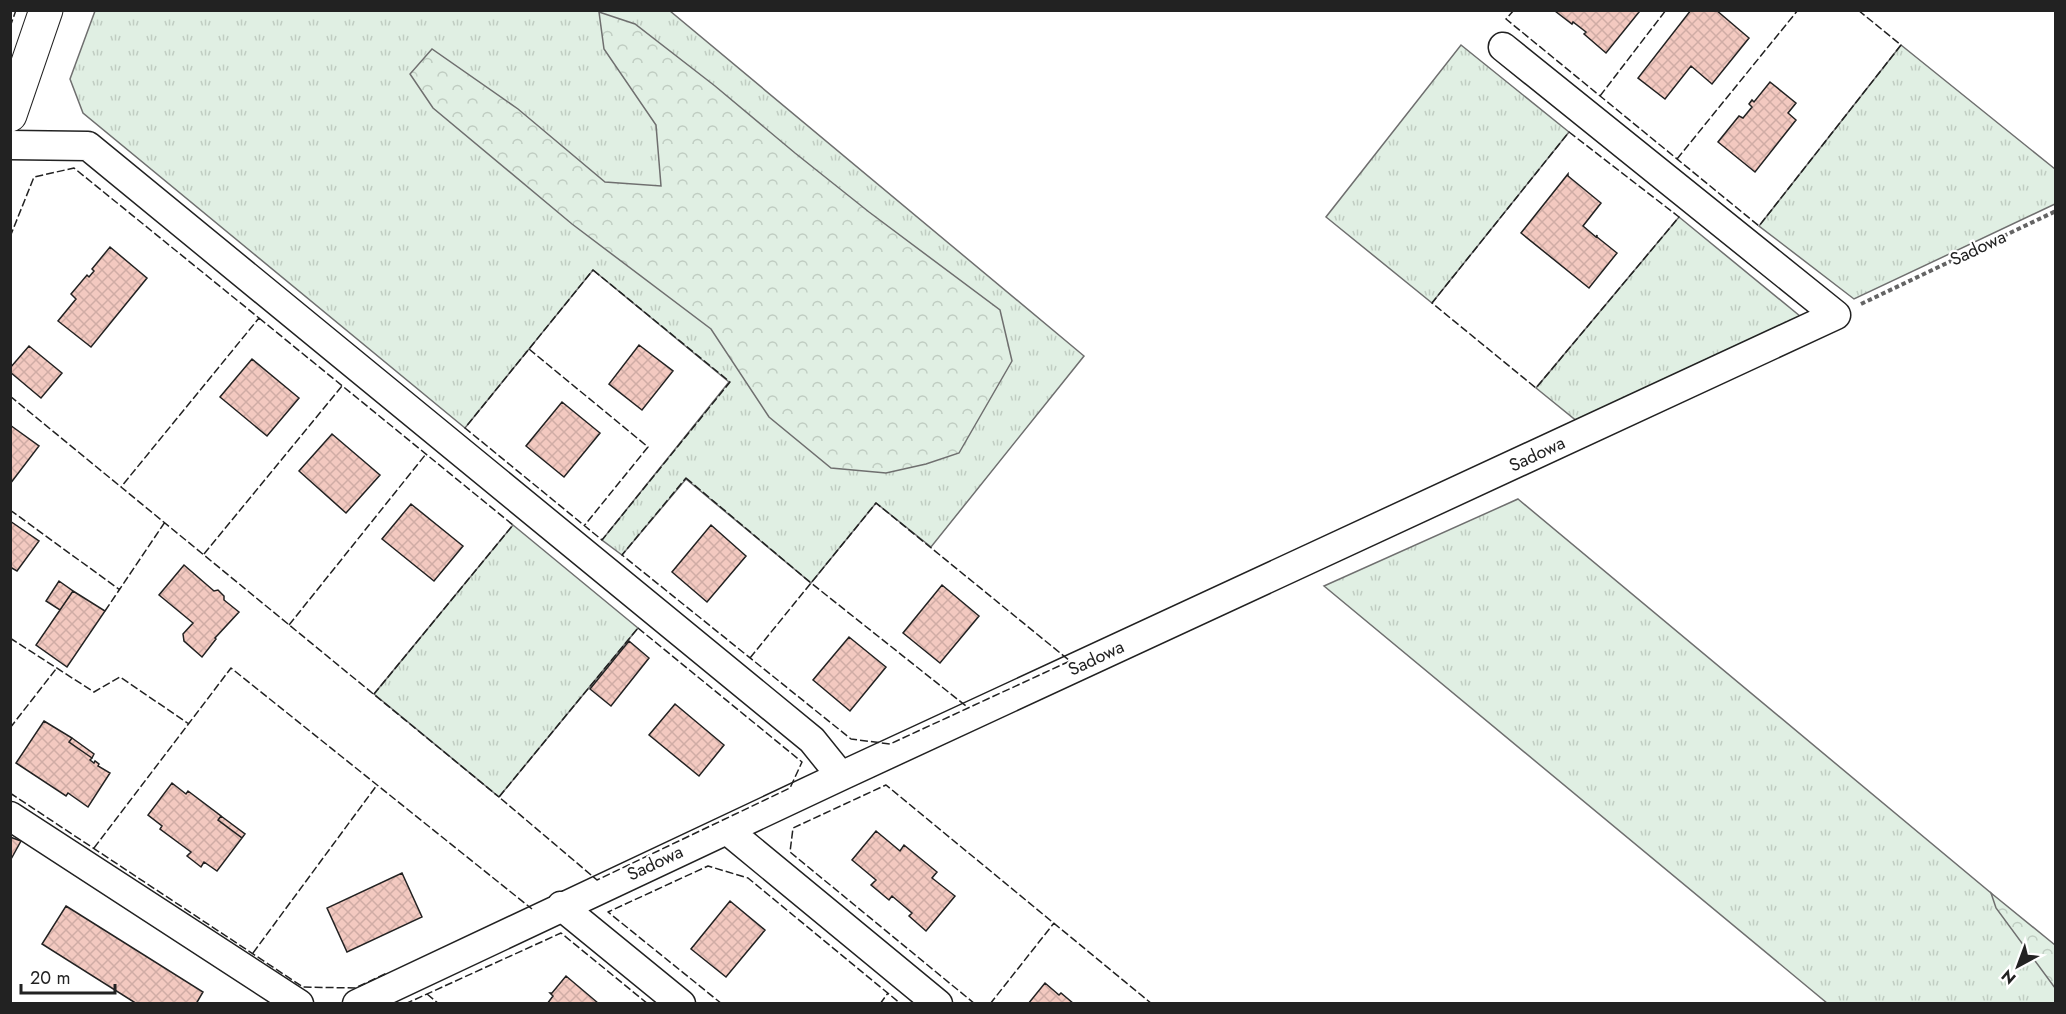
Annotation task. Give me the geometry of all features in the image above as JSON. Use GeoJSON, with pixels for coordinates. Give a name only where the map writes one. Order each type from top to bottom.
{"type":"FeatureCollection","features":[{"type":"Feature","properties":{"kind":"street"},"geometry":{"type":"LineString","coordinates":[[10,115],[46,10]]}},
{"type":"Feature","properties":{"kind":"street"},"geometry":{"type":"LineString","coordinates":[[1503,47],[1836,315]]}},
{"type":"Feature","properties":{"kind":"street"},"geometry":{"type":"LineString","coordinates":[[10,145],[88,146],[812,740],[841,776]]}},
{"type":"Feature","properties":{"kind":"street","name":"Sadowa"},"geometry":{"type":"LineString","coordinates":[[357,1004],[561,906],[1836,315]]}},
{"type":"Feature","properties":{"kind":"street"},"geometry":{"type":"LineString","coordinates":[[10,816],[299,1004]]}},
{"type":"Feature","properties":{"kind":"street"},"geometry":{"type":"LineString","coordinates":[[727,831],[938,1004]]}},
{"type":"Feature","properties":{"kind":"street"},"geometry":{"type":"LineString","coordinates":[[561,906],[681,1004]]}},
{"type":"Feature","properties":{"kind":"path","name":"Sadowa"},"geometry":{"type":"LineString","coordinates":[[1836,315],[2055,211]]}},
{"type":"Feature","properties":{"kind":"green space"},"geometry":{"type":"Polygon","coordinates":[[[95,11],[670,11],[1084,356],[931,547],[876,503],[811,583],[686,479],[622,555],[602,540],[729,382],[593,270],[465,428],[83,113],[70,79],[95,11]]]}},
{"type":"Feature","properties":{"kind":"green space"},"geometry":{"type":"Polygon","coordinates":[[[599,12],[635,24],[869,212],[1000,310],[1012,361],[959,453],[926,464],[886,473],[831,468],[769,417],[711,329],[572,224],[433,108],[410,74],[432,49],[518,109],[605,182],[661,186],[656,125],[604,49],[599,12]]]}},
{"type":"Feature","properties":{"kind":"green space"},"geometry":{"type":"Polygon","coordinates":[[[1461,45],[1569,132],[1432,303],[1326,217],[1461,45]]]}},
{"type":"Feature","properties":{"kind":"green space"},"geometry":{"type":"Polygon","coordinates":[[[1901,45],[2055,169],[2055,204],[1854,299],[1759,226],[1901,45]]]}},
{"type":"Feature","properties":{"kind":"green space"},"geometry":{"type":"Polygon","coordinates":[[[1679,217],[1806,321],[1583,426],[1536,388],[1679,217]]]}},
{"type":"Feature","properties":{"kind":"green space"},"geometry":{"type":"Polygon","coordinates":[[[1518,499],[1991,893],[2055,987],[2055,1003],[1827,1003],[1324,586],[1518,499]]]}},
{"type":"Feature","properties":{"kind":"green space"},"geometry":{"type":"Polygon","coordinates":[[[513,525],[638,628],[499,797],[374,694],[513,525]]]}},
{"type":"Feature","properties":{"kind":"green space"},"geometry":{"type":"Polygon","coordinates":[[[1991,893],[2055,945],[2055,988],[1996,908],[1991,893]]]}},
{"type":"Feature","properties":{"kind":"building"},"geometry":{"type":"Polygon","coordinates":[[[1637,10],[1639,12],[1606,53],[1584,34],[1586,32],[1555,11],[1637,10]]]}},
{"type":"Feature","properties":{"kind":"building"},"geometry":{"type":"Polygon","coordinates":[[[1691,10],[1716,10],[1749,38],[1712,84],[1691,66],[1665,99],[1638,78],[1691,10]]]}},
{"type":"Feature","properties":{"kind":"building"},"geometry":{"type":"Polygon","coordinates":[[[1770,82],[1796,103],[1788,113],[1796,120],[1755,172],[1718,142],[1739,116],[1743,118],[1752,107],[1749,104],[1752,100],[1754,102],[1770,82]]]}},
{"type":"Feature","properties":{"kind":"building"},"geometry":{"type":"Polygon","coordinates":[[[1568,174],[1601,203],[1583,226],[1617,253],[1589,288],[1521,233],[1568,174]]]}},
{"type":"Feature","properties":{"kind":"building"},"geometry":{"type":"Polygon","coordinates":[[[110,247],[147,278],[91,347],[58,321],[76,299],[71,294],[87,275],[89,277],[94,271],[92,269],[110,247]]]}},
{"type":"Feature","properties":{"kind":"building"},"geometry":{"type":"Polygon","coordinates":[[[639,345],[673,371],[642,410],[609,384],[639,345]]]}},
{"type":"Feature","properties":{"kind":"building"},"geometry":{"type":"Polygon","coordinates":[[[29,346],[62,373],[41,398],[10,372],[10,368],[29,346]]]}},
{"type":"Feature","properties":{"kind":"building"},"geometry":{"type":"Polygon","coordinates":[[[252,359],[299,398],[267,436],[220,397],[252,359]]]}},
{"type":"Feature","properties":{"kind":"building"},"geometry":{"type":"Polygon","coordinates":[[[562,402],[600,433],[564,477],[526,446],[562,402]]]}},
{"type":"Feature","properties":{"kind":"building"},"geometry":{"type":"Polygon","coordinates":[[[10,425],[39,446],[10,484],[10,425]]]}},
{"type":"Feature","properties":{"kind":"building"},"geometry":{"type":"Polygon","coordinates":[[[332,434],[380,475],[346,513],[299,471],[332,434]]]}},
{"type":"Feature","properties":{"kind":"building"},"geometry":{"type":"Polygon","coordinates":[[[411,504],[463,546],[434,581],[382,539],[411,504]]]}},
{"type":"Feature","properties":{"kind":"building"},"geometry":{"type":"Polygon","coordinates":[[[10,521],[39,541],[17,571],[10,567],[10,521]]]}},
{"type":"Feature","properties":{"kind":"building"},"geometry":{"type":"Polygon","coordinates":[[[711,525],[746,556],[707,602],[672,572],[711,525]]]}},
{"type":"Feature","properties":{"kind":"building"},"geometry":{"type":"Polygon","coordinates":[[[184,565],[214,591],[218,590],[224,596],[224,600],[239,612],[215,638],[202,657],[184,641],[183,634],[193,623],[159,595],[184,565]]]}},
{"type":"Feature","properties":{"kind":"building"},"geometry":{"type":"Polygon","coordinates":[[[59,581],[73,591],[60,610],[46,601],[59,581]]]}},
{"type":"Feature","properties":{"kind":"building"},"geometry":{"type":"Polygon","coordinates":[[[942,585],[979,616],[940,663],[903,633],[942,585]]]}},
{"type":"Feature","properties":{"kind":"building"},"geometry":{"type":"Polygon","coordinates":[[[73,591],[105,611],[67,667],[36,645],[73,591]]]}},
{"type":"Feature","properties":{"kind":"building"},"geometry":{"type":"Polygon","coordinates":[[[849,637],[886,667],[850,711],[813,680],[849,637]]]}},
{"type":"Feature","properties":{"kind":"building"},"geometry":{"type":"Polygon","coordinates":[[[629,641],[649,658],[611,706],[590,689],[629,641]]]}},
{"type":"Feature","properties":{"kind":"building"},"geometry":{"type":"Polygon","coordinates":[[[675,704],[724,745],[699,776],[649,735],[675,704]]]}},
{"type":"Feature","properties":{"kind":"building"},"geometry":{"type":"Polygon","coordinates":[[[44,721],[72,738],[69,742],[110,773],[88,807],[68,793],[66,796],[16,763],[44,721]]]}},
{"type":"Feature","properties":{"kind":"building"},"geometry":{"type":"Polygon","coordinates":[[[72,738],[94,754],[92,758],[69,742],[72,738]]]}},
{"type":"Feature","properties":{"kind":"building"},"geometry":{"type":"Polygon","coordinates":[[[172,783],[186,794],[188,791],[221,816],[218,820],[242,838],[217,871],[204,862],[201,867],[187,856],[191,852],[160,829],[162,826],[148,815],[172,783]]]}},
{"type":"Feature","properties":{"kind":"building"},"geometry":{"type":"Polygon","coordinates":[[[221,816],[245,834],[242,838],[218,820],[221,816]]]}},
{"type":"Feature","properties":{"kind":"building"},"geometry":{"type":"Polygon","coordinates":[[[876,831],[900,851],[904,845],[937,872],[932,878],[955,896],[926,931],[909,916],[912,913],[892,896],[889,900],[871,885],[876,880],[852,860],[876,831]]]}},
{"type":"Feature","properties":{"kind":"building"},"geometry":{"type":"Polygon","coordinates":[[[10,837],[21,841],[10,861],[10,837]]]}},
{"type":"Feature","properties":{"kind":"building"},"geometry":{"type":"Polygon","coordinates":[[[402,873],[422,917],[347,952],[327,908],[402,873]]]}},
{"type":"Feature","properties":{"kind":"building"},"geometry":{"type":"Polygon","coordinates":[[[730,901],[765,930],[726,977],[691,949],[730,901]]]}},
{"type":"Feature","properties":{"kind":"building"},"geometry":{"type":"Polygon","coordinates":[[[66,906],[203,992],[196,1004],[137,1004],[42,944],[66,906]]]}},
{"type":"Feature","properties":{"kind":"building"},"geometry":{"type":"Polygon","coordinates":[[[566,976],[598,1004],[547,1004],[553,996],[550,993],[566,976]]]}},
{"type":"Feature","properties":{"kind":"building"},"geometry":{"type":"Polygon","coordinates":[[[1045,983],[1059,995],[1061,993],[1074,1004],[1028,1004],[1045,983]]]}},
{"type":"Feature","properties":{"kind":"fence"},"geometry":{"type":"LineString","coordinates":[[10,27],[16,10]]}},
{"type":"Feature","properties":{"kind":"fence"},"geometry":{"type":"LineString","coordinates":[[1514,10],[1506,19],[1759,226],[1901,45],[1858,10]]}},
{"type":"Feature","properties":{"kind":"fence"},"geometry":{"type":"LineString","coordinates":[[1600,96],[1666,10]]}},
{"type":"Feature","properties":{"kind":"fence"},"geometry":{"type":"LineString","coordinates":[[1677,159],[1798,10]]}},
{"type":"Feature","properties":{"kind":"fence"},"geometry":{"type":"LineString","coordinates":[[1569,132],[1679,217],[1536,388],[1432,303],[1569,132]]}},
{"type":"Feature","properties":{"kind":"fence"},"geometry":{"type":"LineString","coordinates":[[10,237],[34,177],[74,168],[259,318],[121,487],[499,797]]}},
{"type":"Feature","properties":{"kind":"fence"},"geometry":{"type":"LineString","coordinates":[[593,270],[730,382],[602,540],[465,428],[593,270]]}},
{"type":"Feature","properties":{"kind":"fence"},"geometry":{"type":"LineString","coordinates":[[259,318],[513,525],[374,694]]}},
{"type":"Feature","properties":{"kind":"fence"},"geometry":{"type":"LineString","coordinates":[[529,349],[648,447],[584,526]]}},
{"type":"Feature","properties":{"kind":"fence"},"geometry":{"type":"LineString","coordinates":[[204,554],[342,386]]}},
{"type":"Feature","properties":{"kind":"fence"},"geometry":{"type":"LineString","coordinates":[[10,396],[121,487]]}},
{"type":"Feature","properties":{"kind":"fence"},"geometry":{"type":"LineString","coordinates":[[289,625],[426,454]]}},
{"type":"Feature","properties":{"kind":"fence"},"geometry":{"type":"LineString","coordinates":[[686,478],[811,583],[876,503],[1070,661],[890,744],[851,739],[622,555],[686,478]]}},
{"type":"Feature","properties":{"kind":"fence"},"geometry":{"type":"LineString","coordinates":[[10,510],[120,590]]}},
{"type":"Feature","properties":{"kind":"fence"},"geometry":{"type":"LineString","coordinates":[[105,611],[165,522]]}},
{"type":"Feature","properties":{"kind":"fence"},"geometry":{"type":"LineString","coordinates":[[750,658],[811,583],[966,706]]}},
{"type":"Feature","properties":{"kind":"fence"},"geometry":{"type":"LineString","coordinates":[[638,628],[802,762],[790,788],[597,880],[499,797],[638,628]]}},
{"type":"Feature","properties":{"kind":"fence"},"geometry":{"type":"LineString","coordinates":[[10,638],[94,692],[120,677],[189,724]]}},
{"type":"Feature","properties":{"kind":"fence"},"geometry":{"type":"LineString","coordinates":[[94,848],[231,668],[532,909]]}},
{"type":"Feature","properties":{"kind":"fence"},"geometry":{"type":"LineString","coordinates":[[10,728],[56,669]]}},
{"type":"Feature","properties":{"kind":"fence"},"geometry":{"type":"LineString","coordinates":[[253,953],[377,785]]}},
{"type":"Feature","properties":{"kind":"fence"},"geometry":{"type":"LineString","coordinates":[[975,1004],[790,852],[793,828],[886,785],[1152,1004]]}},
{"type":"Feature","properties":{"kind":"fence"},"geometry":{"type":"LineString","coordinates":[[10,793],[303,987],[355,988],[387,973]]}},
{"type":"Feature","properties":{"kind":"fence"},"geometry":{"type":"LineString","coordinates":[[722,1004],[608,912],[708,866],[748,878],[901,1004]]}},
{"type":"Feature","properties":{"kind":"fence"},"geometry":{"type":"LineString","coordinates":[[990,1004],[1054,923]]}},
{"type":"Feature","properties":{"kind":"fence"},"geometry":{"type":"LineString","coordinates":[[405,1004],[561,933],[648,1004]]}},
{"type":"Feature","properties":{"kind":"fence"},"geometry":{"type":"LineString","coordinates":[[880,1004],[888,993]]}},
{"type":"Feature","properties":{"kind":"fence"},"geometry":{"type":"LineString","coordinates":[[427,994],[439,1004]]}}]}
